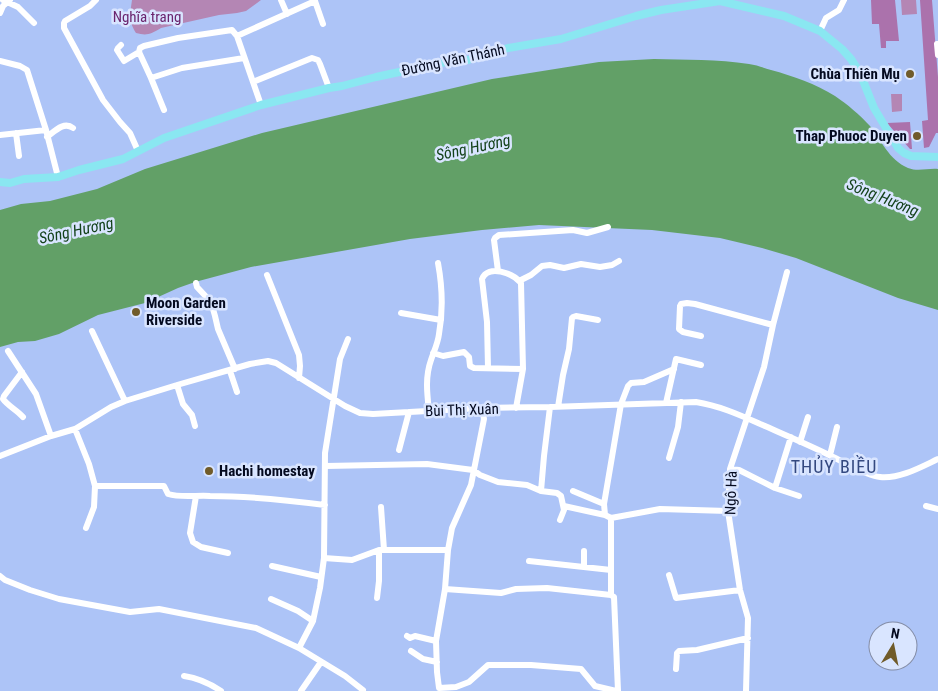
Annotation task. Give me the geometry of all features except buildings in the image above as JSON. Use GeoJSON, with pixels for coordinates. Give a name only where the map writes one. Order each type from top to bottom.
{"type":"FeatureCollection","features":[{"type":"Feature","properties":{"kind":"main road","name":"Đường Văn Thánh"},"geometry":{"type":"LineString","coordinates":[[0,182],[10,183],[24,179],[58,177],[123,158],[164,138],[261,106],[329,88],[455,60],[468,60],[508,48],[561,39],[661,10],[720,0],[784,16],[820,31],[842,48],[851,59],[860,73],[881,120],[901,150],[911,156],[938,156]]}},
{"type":"Feature","properties":{"kind":"street"},"geometry":{"type":"LineString","coordinates":[[96,0],[66,21],[64,28],[104,100],[130,133],[138,151]]}},
{"type":"Feature","properties":{"kind":"street"},"geometry":{"type":"LineString","coordinates":[[281,0],[287,14]]}},
{"type":"Feature","properties":{"kind":"street"},"geometry":{"type":"LineString","coordinates":[[820,31],[826,18],[839,10],[844,0]]}},
{"type":"Feature","properties":{"kind":"street"},"geometry":{"type":"LineString","coordinates":[[0,12],[7,1],[34,22]]}},
{"type":"Feature","properties":{"kind":"street"},"geometry":{"type":"LineString","coordinates":[[237,36],[315,1],[323,24]]}},
{"type":"Feature","properties":{"kind":"street"},"geometry":{"type":"LineString","coordinates":[[121,45],[117,50],[124,60],[139,52],[140,48],[144,46],[195,35],[232,30],[237,36],[261,106]]}},
{"type":"Feature","properties":{"kind":"street"},"geometry":{"type":"LineString","coordinates":[[937,44],[938,55]]}},
{"type":"Feature","properties":{"kind":"street"},"geometry":{"type":"LineString","coordinates":[[139,52],[164,110]]}},
{"type":"Feature","properties":{"kind":"street"},"geometry":{"type":"LineString","coordinates":[[151,78],[182,68],[244,58]]}},
{"type":"Feature","properties":{"kind":"street"},"geometry":{"type":"LineString","coordinates":[[253,82],[312,58],[318,60],[329,88]]}},
{"type":"Feature","properties":{"kind":"street"},"geometry":{"type":"LineString","coordinates":[[0,61],[20,66],[27,70],[47,133],[58,177]]}},
{"type":"Feature","properties":{"kind":"street"},"geometry":{"type":"LineString","coordinates":[[0,135],[47,133],[66,125],[70,125],[73,128]]}},
{"type":"Feature","properties":{"kind":"street"},"geometry":{"type":"LineString","coordinates":[[16,133],[19,156]]}},
{"type":"Feature","properties":{"kind":"street"},"geometry":{"type":"LineString","coordinates":[[498,271],[494,240],[499,235],[573,230],[588,233],[608,227]]}},
{"type":"Feature","properties":{"kind":"street"},"geometry":{"type":"LineString","coordinates":[[519,281],[531,275],[542,266],[550,265],[564,268],[581,264],[600,267],[612,265],[618,261]]}},
{"type":"Feature","properties":{"kind":"street"},"geometry":{"type":"LineString","coordinates":[[429,411],[426,385],[430,362],[439,334],[440,320],[441,282],[438,263]]}},
{"type":"Feature","properties":{"kind":"street"},"geometry":{"type":"LineString","coordinates":[[488,368],[487,322],[482,280],[486,273],[498,271],[510,275],[519,281],[521,288],[522,369],[516,408]]}},
{"type":"Feature","properties":{"kind":"street","name":"Ngô Hà"},"geometry":{"type":"LineString","coordinates":[[746,691],[748,618],[740,590],[728,511],[730,469],[764,367],[787,272]]}},
{"type":"Feature","properties":{"kind":"street"},"geometry":{"type":"LineString","coordinates":[[266,275],[297,349],[300,366],[299,378]]}},
{"type":"Feature","properties":{"kind":"street"},"geometry":{"type":"LineString","coordinates":[[196,283],[197,287],[211,302],[237,392]]}},
{"type":"Feature","properties":{"kind":"street"},"geometry":{"type":"LineString","coordinates":[[701,336],[683,332],[679,329],[681,304],[695,304],[773,325]]}},
{"type":"Feature","properties":{"kind":"street"},"geometry":{"type":"LineString","coordinates":[[401,313],[440,320]]}},
{"type":"Feature","properties":{"kind":"street"},"geometry":{"type":"LineString","coordinates":[[558,407],[570,349],[572,318],[576,316],[598,320]]}},
{"type":"Feature","properties":{"kind":"street"},"geometry":{"type":"LineString","coordinates":[[92,331],[125,401]]}},
{"type":"Feature","properties":{"kind":"street"},"geometry":{"type":"LineString","coordinates":[[299,648],[313,620],[321,577],[324,558],[325,453],[340,359],[348,338]]}},
{"type":"Feature","properties":{"kind":"street"},"geometry":{"type":"LineString","coordinates":[[8,350],[36,394],[51,436]]}},
{"type":"Feature","properties":{"kind":"street"},"geometry":{"type":"LineString","coordinates":[[433,353],[443,356],[464,352],[469,357],[472,368],[522,369]]}},
{"type":"Feature","properties":{"kind":"street"},"geometry":{"type":"LineString","coordinates":[[666,403],[675,360],[701,365]]}},
{"type":"Feature","properties":{"kind":"street","name":"Bùi Thị Xuân"},"geometry":{"type":"LineString","coordinates":[[0,456],[51,436],[75,429],[111,407],[125,401],[250,364],[268,361],[360,413],[696,402],[711,404],[747,418],[864,472],[879,477],[891,477],[910,472],[938,459]]}},
{"type":"Feature","properties":{"kind":"street"},"geometry":{"type":"LineString","coordinates":[[482,408],[484,419],[471,485],[452,528],[448,550],[436,640],[436,672],[439,690],[456,689],[469,682],[488,665],[531,665],[581,669],[595,686],[617,691],[614,598],[611,596],[608,516],[604,504],[621,404],[628,386],[632,383],[644,382],[674,369]]}},
{"type":"Feature","properties":{"kind":"street"},"geometry":{"type":"LineString","coordinates":[[22,372],[3,399],[23,417]]}},
{"type":"Feature","properties":{"kind":"street"},"geometry":{"type":"LineString","coordinates":[[177,385],[183,404],[192,415],[195,426]]}},
{"type":"Feature","properties":{"kind":"street"},"geometry":{"type":"LineString","coordinates":[[669,458],[678,427],[681,402]]}},
{"type":"Feature","properties":{"kind":"street"},"geometry":{"type":"LineString","coordinates":[[541,491],[550,407]]}},
{"type":"Feature","properties":{"kind":"street"},"geometry":{"type":"LineString","coordinates":[[399,450],[409,412]]}},
{"type":"Feature","properties":{"kind":"street"},"geometry":{"type":"LineString","coordinates":[[800,442],[808,417]]}},
{"type":"Feature","properties":{"kind":"street"},"geometry":{"type":"LineString","coordinates":[[830,455],[837,427]]}},
{"type":"Feature","properties":{"kind":"street"},"geometry":{"type":"LineString","coordinates":[[75,429],[89,464],[95,486],[94,507],[86,528]]}},
{"type":"Feature","properties":{"kind":"street"},"geometry":{"type":"LineString","coordinates":[[775,488],[791,437]]}},
{"type":"Feature","properties":{"kind":"street"},"geometry":{"type":"LineString","coordinates":[[326,466],[427,464],[473,470],[498,482],[527,485],[561,496],[564,506],[560,520]]}},
{"type":"Feature","properties":{"kind":"street"},"geometry":{"type":"LineString","coordinates":[[730,469],[739,470],[775,488],[799,496]]}},
{"type":"Feature","properties":{"kind":"street"},"geometry":{"type":"LineString","coordinates":[[95,486],[164,486],[168,494],[174,496],[283,500],[325,505]]}},
{"type":"Feature","properties":{"kind":"street"},"geometry":{"type":"LineString","coordinates":[[573,491],[604,504]]}},
{"type":"Feature","properties":{"kind":"street"},"geometry":{"type":"LineString","coordinates":[[196,496],[190,533],[193,542],[201,547],[228,553]]}},
{"type":"Feature","properties":{"kind":"street"},"geometry":{"type":"LineString","coordinates":[[377,598],[382,550],[381,506]]}},
{"type":"Feature","properties":{"kind":"street"},"geometry":{"type":"LineString","coordinates":[[564,506],[608,516],[660,509],[728,511]]}},
{"type":"Feature","properties":{"kind":"street"},"geometry":{"type":"LineString","coordinates":[[926,506],[938,509]]}},
{"type":"Feature","properties":{"kind":"street"},"geometry":{"type":"LineString","coordinates":[[324,558],[352,560],[382,550],[448,550]]}},
{"type":"Feature","properties":{"kind":"street"},"geometry":{"type":"LineString","coordinates":[[584,551],[584,567]]}},
{"type":"Feature","properties":{"kind":"street"},"geometry":{"type":"LineString","coordinates":[[529,561],[610,570]]}},
{"type":"Feature","properties":{"kind":"street"},"geometry":{"type":"LineString","coordinates":[[272,566],[321,577]]}},
{"type":"Feature","properties":{"kind":"street"},"geometry":{"type":"LineString","coordinates":[[669,575],[676,598],[740,590]]}},
{"type":"Feature","properties":{"kind":"street"},"geometry":{"type":"LineString","coordinates":[[0,576],[30,590],[59,599],[130,612],[159,609],[256,628],[299,648],[345,676],[363,691]]}},
{"type":"Feature","properties":{"kind":"street"},"geometry":{"type":"LineString","coordinates":[[444,589],[501,593],[516,589],[547,588],[611,596]]}},
{"type":"Feature","properties":{"kind":"street"},"geometry":{"type":"LineString","coordinates":[[271,599],[298,610],[313,620]]}},
{"type":"Feature","properties":{"kind":"street"},"geometry":{"type":"LineString","coordinates":[[406,636],[436,640]]}},
{"type":"Feature","properties":{"kind":"street"},"geometry":{"type":"LineString","coordinates":[[676,669],[677,653],[679,651],[697,650],[748,638]]}},
{"type":"Feature","properties":{"kind":"street"},"geometry":{"type":"LineString","coordinates":[[411,651],[423,659],[437,662]]}},
{"type":"Feature","properties":{"kind":"street"},"geometry":{"type":"LineString","coordinates":[[302,691],[321,662]]}},
{"type":"Feature","properties":{"kind":"street"},"geometry":{"type":"LineString","coordinates":[[184,676],[205,681],[221,691]]}},
{"type":"Feature","properties":{"kind":"green space","name":"Nghĩa trang"},"geometry":{"type":"Polygon","coordinates":[[[132,0],[261,0],[246,11],[219,15],[143,34],[136,33],[131,21],[132,0]]]}},
{"type":"Feature","properties":{"kind":"green space"},"geometry":{"type":"Polygon","coordinates":[[[901,0],[916,0],[917,14],[902,15],[901,0]]]}},
{"type":"Feature","properties":{"kind":"green space"},"geometry":{"type":"Polygon","coordinates":[[[891,94],[902,94],[902,111],[892,112],[891,94]]]}},
{"type":"Feature","properties":{"kind":"shaded area"},"geometry":{"type":"Polygon","coordinates":[[[871,0],[895,0],[899,41],[886,41],[886,48],[881,48],[879,24],[872,24],[871,0]]]}},
{"type":"Feature","properties":{"kind":"shaded area"},"geometry":{"type":"Polygon","coordinates":[[[920,0],[932,0],[938,77],[938,133],[936,133],[929,147],[924,148],[922,121],[928,120],[920,0]]]}},
{"type":"Feature","properties":{"kind":"shaded area"},"geometry":{"type":"Polygon","coordinates":[[[910,122],[912,149],[887,123],[910,122]]]}},
{"type":"Feature","properties":{"kind":"water","name":"Sông Hương"},"geometry":{"type":"Polygon","coordinates":[[[654,59],[737,62],[758,66],[804,81],[835,96],[853,110],[870,126],[886,149],[901,164],[916,170],[938,169],[938,310],[898,298],[796,258],[720,238],[652,230],[539,225],[410,239],[251,267],[195,282],[145,303],[98,315],[59,334],[35,341],[18,342],[0,347],[0,210],[21,204],[50,201],[97,189],[145,169],[262,133],[492,79],[599,62],[654,59]]]}},
{"type":"Feature","properties":{"kind":"place","name":"Chùa Thiên Mụ"},"geometry":{"type":"Point","coordinates":[910,74]}},
{"type":"Feature","properties":{"kind":"place","name":"Thap Phuoc Duyen"},"geometry":{"type":"Point","coordinates":[917,136]}},
{"type":"Feature","properties":{"kind":"place","name":"Moon Garden Riverside"},"geometry":{"type":"Point","coordinates":[136,312]}},
{"type":"Feature","properties":{"kind":"place","name":"Hachi homestay"},"geometry":{"type":"Point","coordinates":[209,471]}},
{"type":"Feature","properties":{"kind":"district","name":"THỦY BIỀU"},"geometry":{"type":"Point","coordinates":[834,467]}}]}
